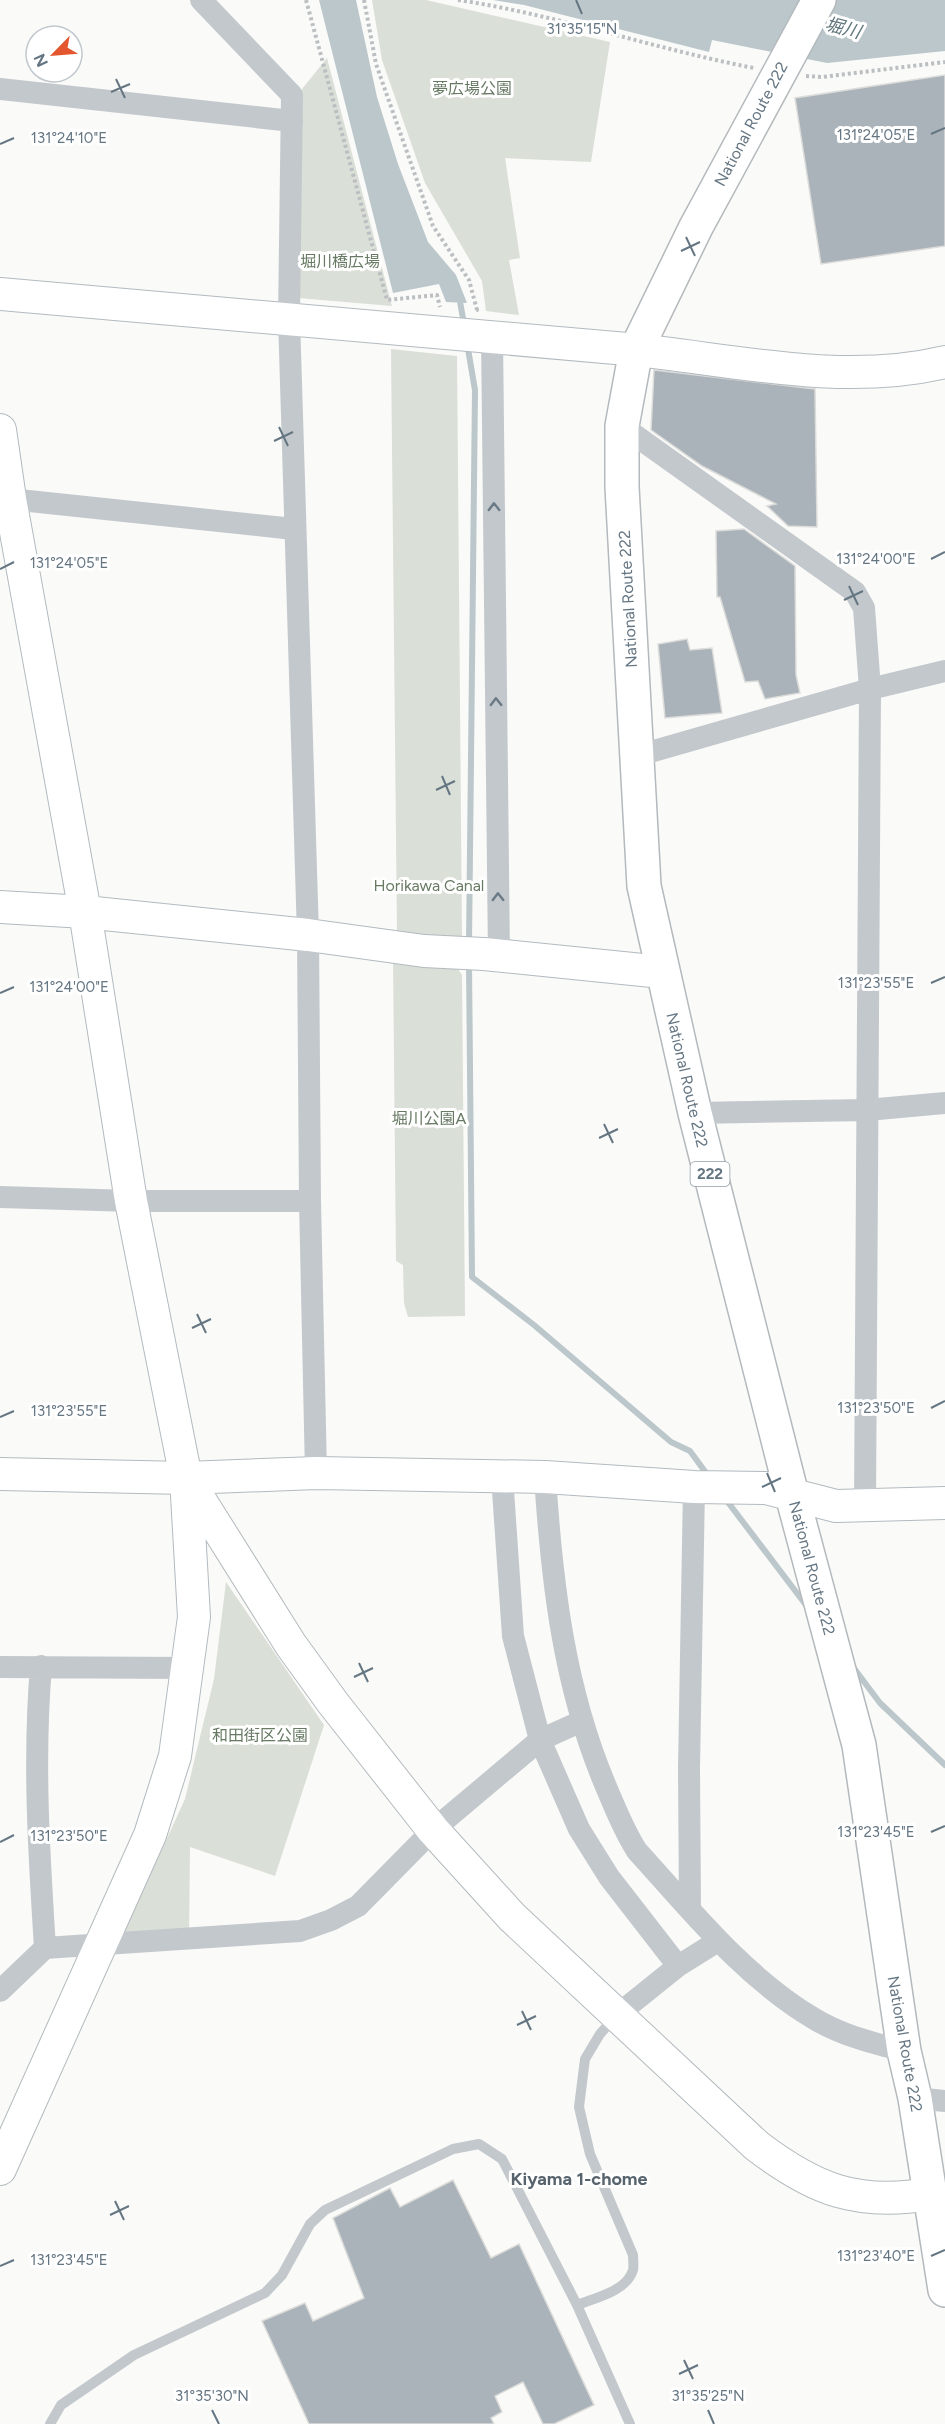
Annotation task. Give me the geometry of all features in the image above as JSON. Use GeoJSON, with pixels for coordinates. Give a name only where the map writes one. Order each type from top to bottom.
{"type":"FeatureCollection","features":[{"type":"Feature","properties":{"kind":"highway","name":"National Route 222"},"geometry":{"type":"LineString","coordinates":[[819,0],[696,227],[636,350],[622,426],[622,487],[636,756],[644,886],[662,972],[695,1113],[792,1495],[860,1745],[904,2051],[930,2100],[930,2194],[945,2290]]}},
{"type":"Feature","properties":{"kind":"street"},"geometry":{"type":"LineString","coordinates":[[201,0],[292,95],[304,320],[294,529],[308,935],[310,1201],[316,1473]]}},
{"type":"Feature","properties":{"kind":"street"},"geometry":{"type":"LineString","coordinates":[[0,89],[292,121]]}},
{"type":"Feature","properties":{"kind":"street"},"geometry":{"type":"LineString","coordinates":[[0,294],[304,320],[480,327],[777,369],[870,372],[945,362]]}},
{"type":"Feature","properties":{"kind":"street"},"geometry":{"type":"LineString","coordinates":[[480,327],[492,955]]}},
{"type":"Feature","properties":{"kind":"street"},"geometry":{"type":"LineString","coordinates":[[622,426],[855,592],[864,608],[870,689],[865,1505]]}},
{"type":"Feature","properties":{"kind":"street"},"geometry":{"type":"LineString","coordinates":[[0,430],[5,499],[84,912],[131,1201],[186,1478],[194,1617],[176,1756],[150,1835],[0,2169]]}},
{"type":"Feature","properties":{"kind":"street"},"geometry":{"type":"LineString","coordinates":[[5,499],[294,529]]}},
{"type":"Feature","properties":{"kind":"street"},"geometry":{"type":"LineString","coordinates":[[636,756],[870,689],[945,671]]}},
{"type":"Feature","properties":{"kind":"street"},"geometry":{"type":"LineString","coordinates":[[0,907],[84,912],[308,935],[424,951],[492,955],[662,972]]}},
{"type":"Feature","properties":{"kind":"street"},"geometry":{"type":"LineString","coordinates":[[695,1113],[867,1110],[945,1103]]}},
{"type":"Feature","properties":{"kind":"street"},"geometry":{"type":"LineString","coordinates":[[0,1197],[131,1201],[310,1201]]}},
{"type":"Feature","properties":{"kind":"street"},"geometry":{"type":"LineString","coordinates":[[0,1474],[186,1478],[316,1473],[545,1477],[694,1487],[766,1488],[836,1506],[945,1503]]}},
{"type":"Feature","properties":{"kind":"street"},"geometry":{"type":"LineString","coordinates":[[502,1476],[513,1636],[540,1740],[585,1839],[609,1878],[678,1966]]}},
{"type":"Feature","properties":{"kind":"street"},"geometry":{"type":"LineString","coordinates":[[545,1477],[550,1557],[573,1693],[595,1761],[627,1836],[637,1851],[718,1941],[768,1986],[814,2019],[857,2039],[904,2051]]}},
{"type":"Feature","properties":{"kind":"street"},"geometry":{"type":"LineString","coordinates":[[186,1478],[291,1645],[333,1703],[433,1830],[512,1917],[757,2146],[789,2170],[818,2185],[874,2198],[903,2198],[930,2194]]}},
{"type":"Feature","properties":{"kind":"street"},"geometry":{"type":"LineString","coordinates":[[690,1910],[689,1768],[694,1487]]}},
{"type":"Feature","properties":{"kind":"street"},"geometry":{"type":"LineString","coordinates":[[0,1667],[41,1665],[188,1668]]}},
{"type":"Feature","properties":{"kind":"street"},"geometry":{"type":"LineString","coordinates":[[41,1665],[36,1726],[39,1868],[45,1948]]}},
{"type":"Feature","properties":{"kind":"street"},"geometry":{"type":"LineString","coordinates":[[0,1991],[45,1948],[300,1931],[331,1920],[358,1906],[433,1830],[540,1740],[582,1721]]}},
{"type":"Feature","properties":{"kind":"street"},"geometry":{"type":"LineString","coordinates":[[617,2015],[678,1966],[718,1941]]}},
{"type":"Feature","properties":{"kind":"lane"},"geometry":{"type":"LineString","coordinates":[[577,2305],[625,2283],[633,2270],[633,2255],[590,2154],[579,2107],[585,2059],[600,2034],[617,2015]]}},
{"type":"Feature","properties":{"kind":"lane"},"geometry":{"type":"LineString","coordinates":[[50,2424],[61,2405],[134,2355],[265,2293],[282,2275],[310,2224],[325,2210],[453,2149],[479,2144],[502,2159],[577,2305],[630,2424]]}},
{"type":"Feature","properties":{"kind":"path"},"geometry":{"type":"LineString","coordinates":[[306,0],[387,300],[437,295],[438,307],[448,307]]}},
{"type":"Feature","properties":{"kind":"path"},"geometry":{"type":"LineString","coordinates":[[364,0],[376,64],[433,226],[469,280],[480,327]]}},
{"type":"Feature","properties":{"kind":"path"},"geometry":{"type":"LineString","coordinates":[[458,0],[508,7],[777,75],[822,77],[945,62]]}},
{"type":"Feature","properties":{"kind":"green space","name":"夢広場公園"},"geometry":{"type":"Polygon","coordinates":[[[372,0],[426,0],[610,42],[591,162],[505,158],[520,258],[509,260],[519,315],[486,311],[482,281],[425,183],[382,60],[372,0]]]}},
{"type":"Feature","properties":{"kind":"green space","name":"堀川橋広場"},"geometry":{"type":"Polygon","coordinates":[[[327,58],[392,306],[298,298],[302,89],[327,58]]]}},
{"type":"Feature","properties":{"kind":"green space","name":"Horikawa Canal"},"geometry":{"type":"Polygon","coordinates":[[[391,349],[457,356],[462,937],[397,934],[391,349]]]}},
{"type":"Feature","properties":{"kind":"green space","name":"堀川公園A"},"geometry":{"type":"Polygon","coordinates":[[[393,957],[456,966],[462,975],[465,1316],[408,1317],[404,1303],[403,1265],[396,1261],[393,957]]]}},
{"type":"Feature","properties":{"kind":"green space","name":"和田街区公園"},"geometry":{"type":"Polygon","coordinates":[[[226,1582],[324,1725],[275,1876],[190,1847],[189,1939],[119,1943],[185,1799],[214,1679],[226,1582]]]}},
{"type":"Feature","properties":{"kind":"water"},"geometry":{"type":"Polygon","coordinates":[[[319,0],[356,0],[377,97],[398,164],[428,242],[456,275],[467,303],[446,302],[439,284],[393,293],[319,0]]]}},
{"type":"Feature","properties":{"kind":"water","name":"堀川"},"geometry":{"type":"Polygon","coordinates":[[[493,0],[945,0],[945,51],[827,63],[712,40],[709,52],[524,5],[493,0]]]}},
{"type":"Feature","properties":{"kind":"building"},"geometry":{"type":"Polygon","coordinates":[[[945,75],[945,246],[821,264],[795,98],[945,75]]]}},
{"type":"Feature","properties":{"kind":"building"},"geometry":{"type":"Polygon","coordinates":[[[654,370],[815,389],[817,527],[788,526],[767,506],[776,504],[702,466],[651,430],[654,370]]]}},
{"type":"Feature","properties":{"kind":"building"},"geometry":{"type":"Polygon","coordinates":[[[744,529],[795,566],[796,675],[800,693],[765,699],[758,681],[745,682],[720,597],[717,597],[716,531],[744,529]]]}},
{"type":"Feature","properties":{"kind":"building"},"geometry":{"type":"Polygon","coordinates":[[[687,639],[690,650],[712,648],[722,713],[665,718],[658,644],[687,639]]]}},
{"type":"Feature","properties":{"kind":"building"},"geometry":{"type":"Polygon","coordinates":[[[453,2180],[491,2258],[519,2244],[594,2405],[554,2424],[543,2424],[523,2382],[495,2396],[502,2412],[491,2418],[494,2424],[309,2424],[262,2321],[305,2303],[313,2321],[364,2298],[333,2218],[390,2188],[400,2207],[453,2180]]]}},
{"type":"Feature","properties":{"kind":"waterway"},"geometry":{"type":"LineString","coordinates":[[459,296],[464,324]]}},
{"type":"Feature","properties":{"kind":"waterway"},"geometry":{"type":"LineString","coordinates":[[467,343],[475,390],[469,944]]}},
{"type":"Feature","properties":{"kind":"waterway"},"geometry":{"type":"LineString","coordinates":[[469,964],[472,1277],[534,1325],[671,1442],[690,1451],[709,1477]]}},
{"type":"Feature","properties":{"kind":"waterway"},"geometry":{"type":"LineString","coordinates":[[724,1497],[809,1609]]}},
{"type":"Feature","properties":{"kind":"waterway"},"geometry":{"type":"LineString","coordinates":[[853,1667],[880,1703],[945,1765]]}},
{"type":"Feature","properties":{"kind":"district","name":"Kiyama 1-chome"},"geometry":{"type":"Point","coordinates":[579,2179]}}]}
